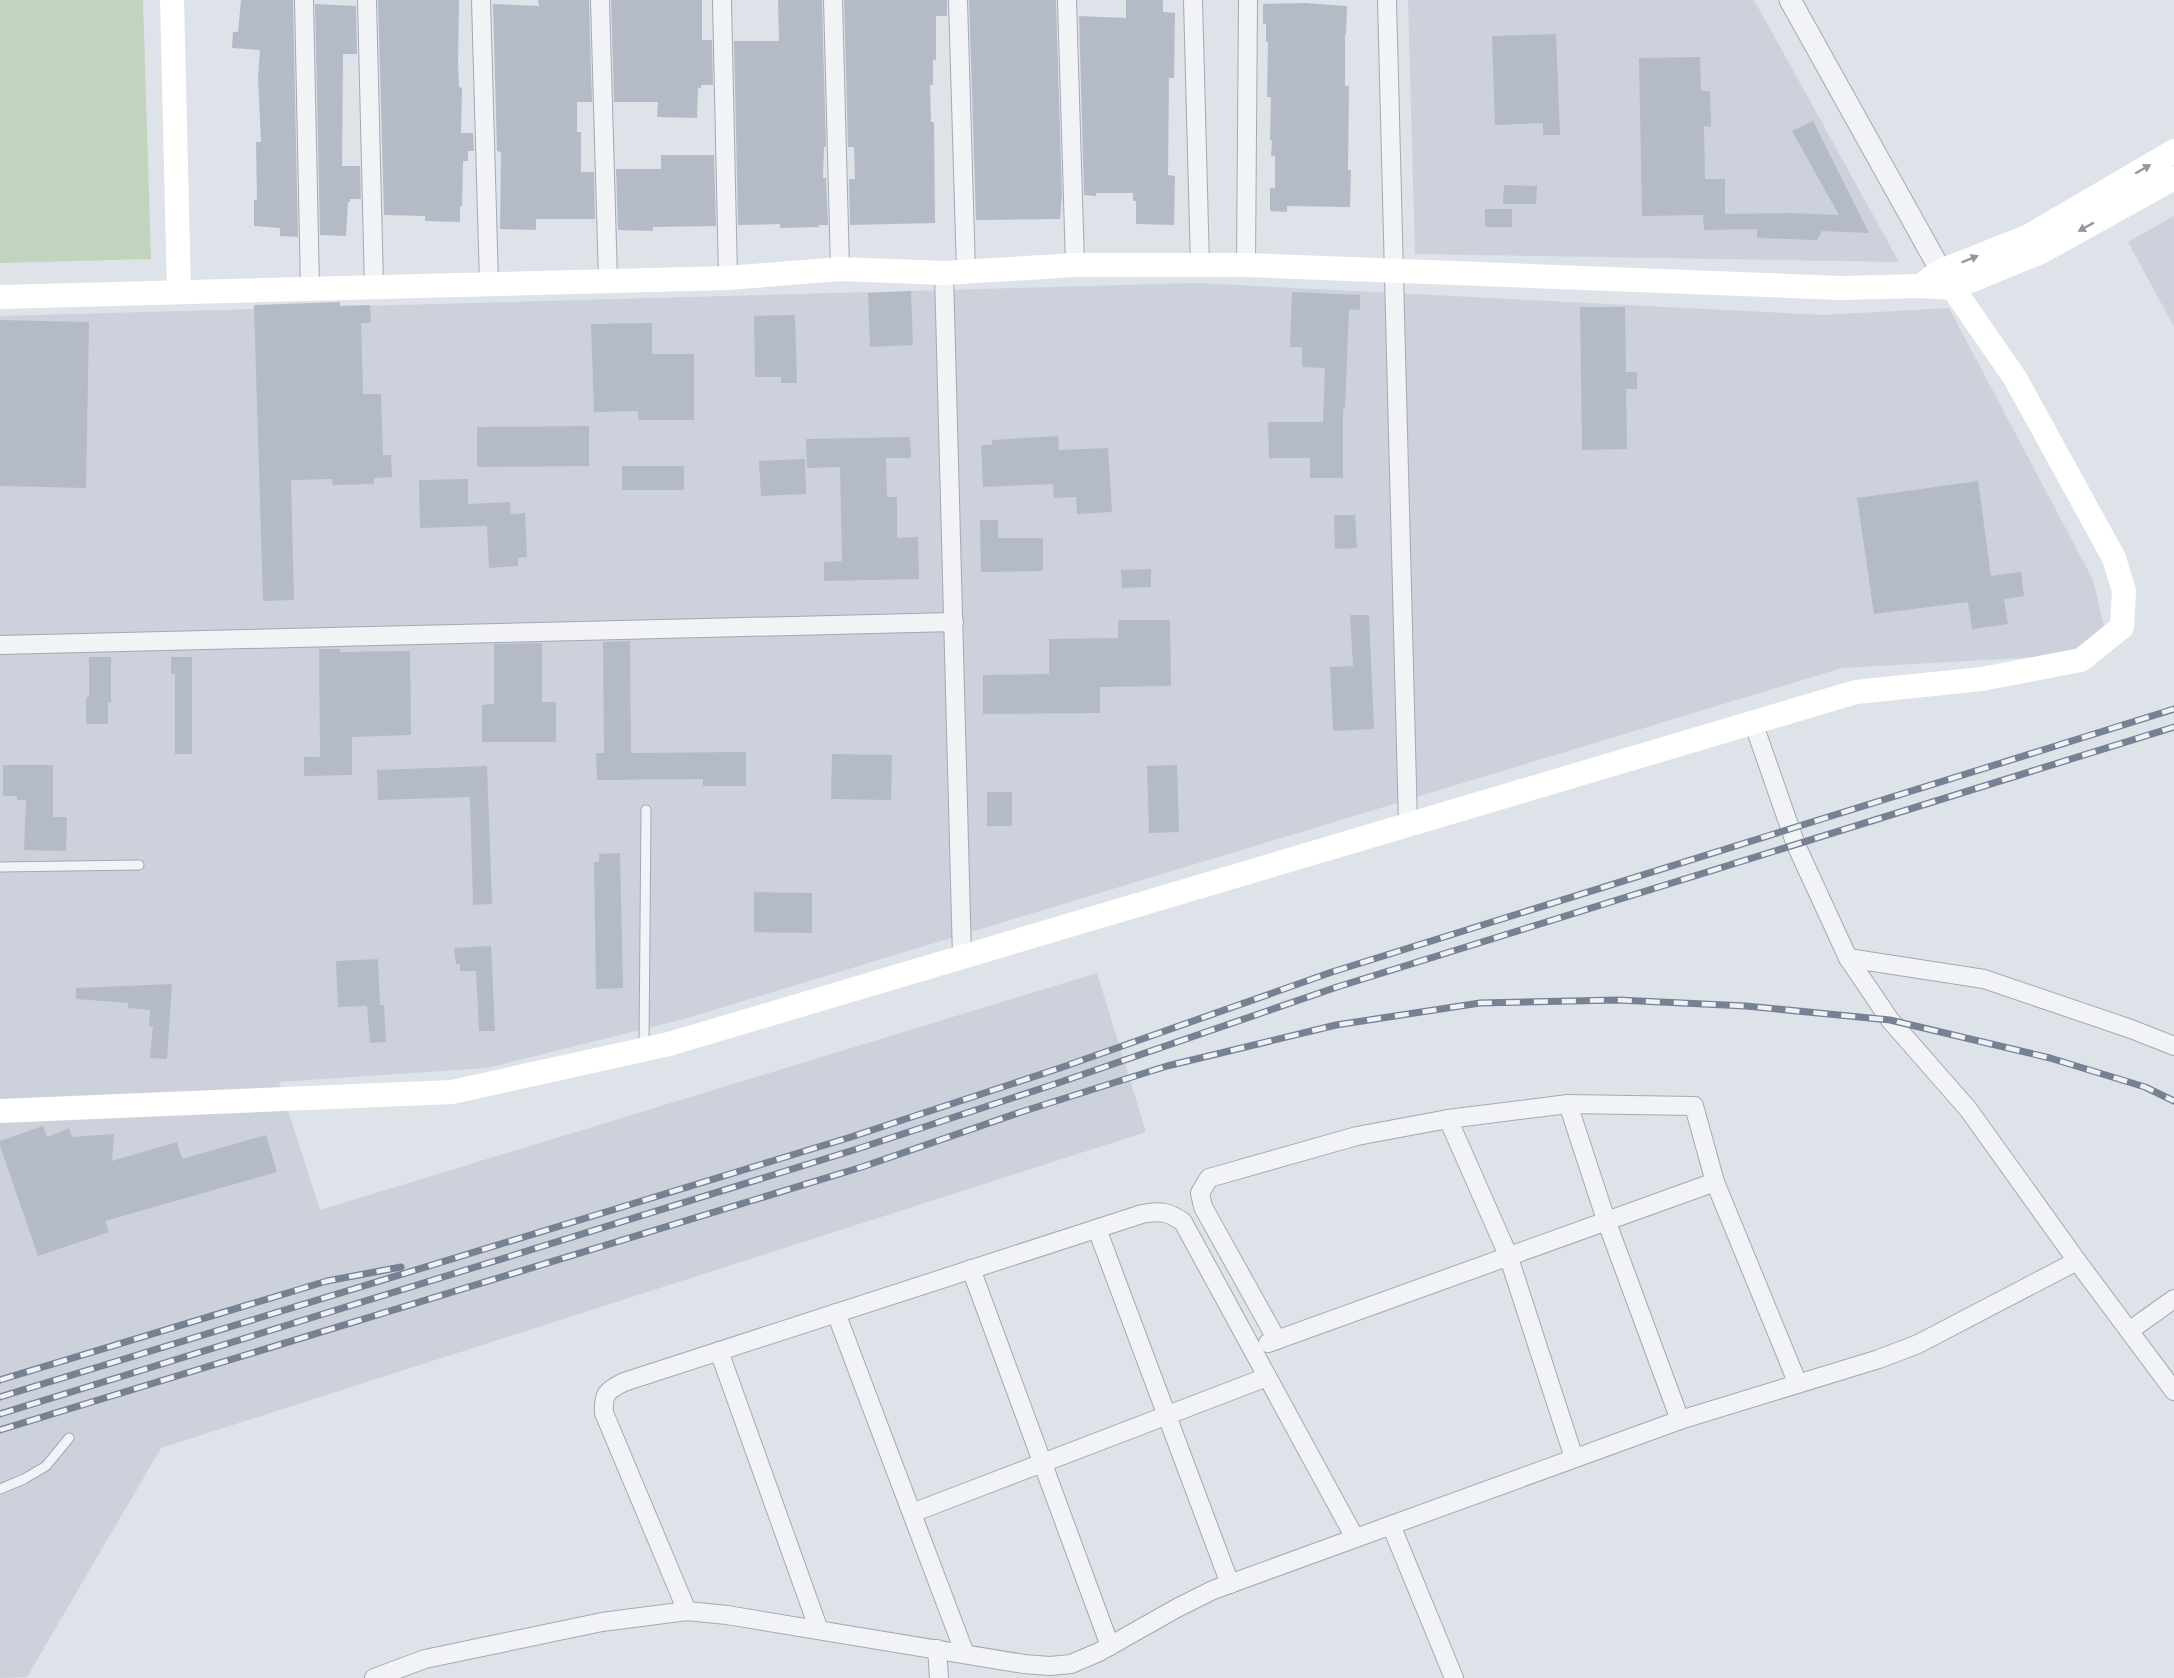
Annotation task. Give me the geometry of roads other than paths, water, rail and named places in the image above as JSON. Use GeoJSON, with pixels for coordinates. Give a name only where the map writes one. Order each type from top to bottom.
{"type":"FeatureCollection","features":[{"type":"Feature","properties":{"kind":"main road"},"geometry":{"type":"LineString","coordinates":[[172,0],[179,292]]}},
{"type":"Feature","properties":{"kind":"main road"},"geometry":{"type":"LineString","coordinates":[[1947,279],[2029,236],[2174,151]]}},
{"type":"Feature","properties":{"kind":"main road"},"geometry":{"type":"LineString","coordinates":[[0,297],[728,278],[840,270],[955,272],[1075,265],[1246,265],[1830,288],[1919,286],[2042,252],[2174,178]]}},
{"type":"Feature","properties":{"kind":"main road"},"geometry":{"type":"LineString","coordinates":[[0,1111],[452,1092],[669,1044],[1856,692],[1982,679],[2081,660],[2122,627],[2124,591],[2114,558],[2015,378],[1947,279]]}},
{"type":"Feature","properties":{"kind":"street"},"geometry":{"type":"LineString","coordinates":[[304,0],[310,289]]}},
{"type":"Feature","properties":{"kind":"street"},"geometry":{"type":"LineString","coordinates":[[367,0],[374,287]]}},
{"type":"Feature","properties":{"kind":"street"},"geometry":{"type":"LineString","coordinates":[[481,0],[489,284]]}},
{"type":"Feature","properties":{"kind":"street"},"geometry":{"type":"LineString","coordinates":[[600,0],[608,281]]}},
{"type":"Feature","properties":{"kind":"street"},"geometry":{"type":"LineString","coordinates":[[722,0],[728,278]]}},
{"type":"Feature","properties":{"kind":"street"},"geometry":{"type":"LineString","coordinates":[[833,0],[840,270]]}},
{"type":"Feature","properties":{"kind":"street"},"geometry":{"type":"LineString","coordinates":[[958,0],[954,622],[962,957]]}},
{"type":"Feature","properties":{"kind":"street"},"geometry":{"type":"LineString","coordinates":[[1067,0],[1075,265]]}},
{"type":"Feature","properties":{"kind":"street"},"geometry":{"type":"LineString","coordinates":[[1193,0],[1200,266]]}},
{"type":"Feature","properties":{"kind":"street"},"geometry":{"type":"LineString","coordinates":[[1246,265],[1248,0]]}},
{"type":"Feature","properties":{"kind":"street"},"geometry":{"type":"LineString","coordinates":[[1387,0],[1408,825]]}},
{"type":"Feature","properties":{"kind":"street"},"geometry":{"type":"LineString","coordinates":[[1790,0],[1947,279]]}},
{"type":"Feature","properties":{"kind":"street"},"geometry":{"type":"LineString","coordinates":[[0,645],[954,622]]}},
{"type":"Feature","properties":{"kind":"street"},"geometry":{"type":"LineString","coordinates":[[1753,722],[1796,845],[1848,958],[1890,1020],[1968,1109],[2076,1261],[2174,1391]]}},
{"type":"Feature","properties":{"kind":"street"},"geometry":{"type":"LineString","coordinates":[[1848,958],[1984,980],[2131,1029],[2174,1046]]}},
{"type":"Feature","properties":{"kind":"street"},"geometry":{"type":"LineString","coordinates":[[1277,1340],[1203,1207],[1200,1193],[1209,1178],[1357,1136],[1448,1119],[1568,1104],[1694,1106],[1715,1182],[1798,1384]]}},
{"type":"Feature","properties":{"kind":"street"},"geometry":{"type":"LineString","coordinates":[[1568,1104],[1606,1220],[1680,1420]]}},
{"type":"Feature","properties":{"kind":"street"},"geometry":{"type":"LineString","coordinates":[[1448,1119],[1508,1255],[1574,1458]]}},
{"type":"Feature","properties":{"kind":"street"},"geometry":{"type":"LineString","coordinates":[[1252,1349],[1715,1182]]}},
{"type":"Feature","properties":{"kind":"street"},"geometry":{"type":"LineString","coordinates":[[687,1611],[604,1413],[603,1398],[611,1389],[624,1382],[1097,1228],[1159,1211],[1171,1214],[1183,1222],[1355,1538]]}},
{"type":"Feature","properties":{"kind":"street"},"geometry":{"type":"LineString","coordinates":[[1097,1228],[1230,1584]]}},
{"type":"Feature","properties":{"kind":"street"},"geometry":{"type":"LineString","coordinates":[[374,1678],[425,1659],[602,1622],[687,1611],[727,1615],[1072,1671],[1110,1646],[1177,1608],[1230,1584],[1680,1420],[1879,1359],[1918,1344],[2076,1261]]}},
{"type":"Feature","properties":{"kind":"street"},"geometry":{"type":"LineString","coordinates":[[972,1269],[1110,1646]]}},
{"type":"Feature","properties":{"kind":"street"},"geometry":{"type":"LineString","coordinates":[[2129,1331],[2174,1299]]}},
{"type":"Feature","properties":{"kind":"street"},"geometry":{"type":"LineString","coordinates":[[836,1313],[965,1654]]}},
{"type":"Feature","properties":{"kind":"street"},"geometry":{"type":"LineString","coordinates":[[719,1351],[819,1630]]}},
{"type":"Feature","properties":{"kind":"street"},"geometry":{"type":"LineString","coordinates":[[912,1513],[1267,1377]]}},
{"type":"Feature","properties":{"kind":"street"},"geometry":{"type":"LineString","coordinates":[[1391,1525],[1454,1678]]}},
{"type":"Feature","properties":{"kind":"street"},"geometry":{"type":"LineString","coordinates":[[937,1649],[939,1678]]}},
{"type":"Feature","properties":{"kind":"lane"},"geometry":{"type":"LineString","coordinates":[[644,1049],[646,810]]}},
{"type":"Feature","properties":{"kind":"lane"},"geometry":{"type":"LineString","coordinates":[[0,867],[139,865]]}},
{"type":"Feature","properties":{"kind":"lane"},"geometry":{"type":"LineString","coordinates":[[0,1489],[46,1466],[69,1438]]}},
{"type":"Feature","properties":{"kind":"railway"},"geometry":{"type":"LineString","coordinates":[[0,1397],[851,1137],[1060,1068],[1332,972],[2174,709]]}},
{"type":"Feature","properties":{"kind":"railway"},"geometry":{"type":"LineString","coordinates":[[0,1414],[857,1149],[1337,987],[2174,727]]}},
{"type":"Feature","properties":{"kind":"railway"},"geometry":{"type":"LineString","coordinates":[[0,1430],[862,1167],[1021,1112],[1167,1066],[1336,1025],[1480,1003],[1618,1000],[1746,1006],[1890,1020],[2050,1058],[2145,1087],[2174,1101]]}},
{"type":"Feature","properties":{"kind":"railway"},"geometry":{"type":"LineString","coordinates":[[0,1380],[327,1281],[401,1267]]}}]}
